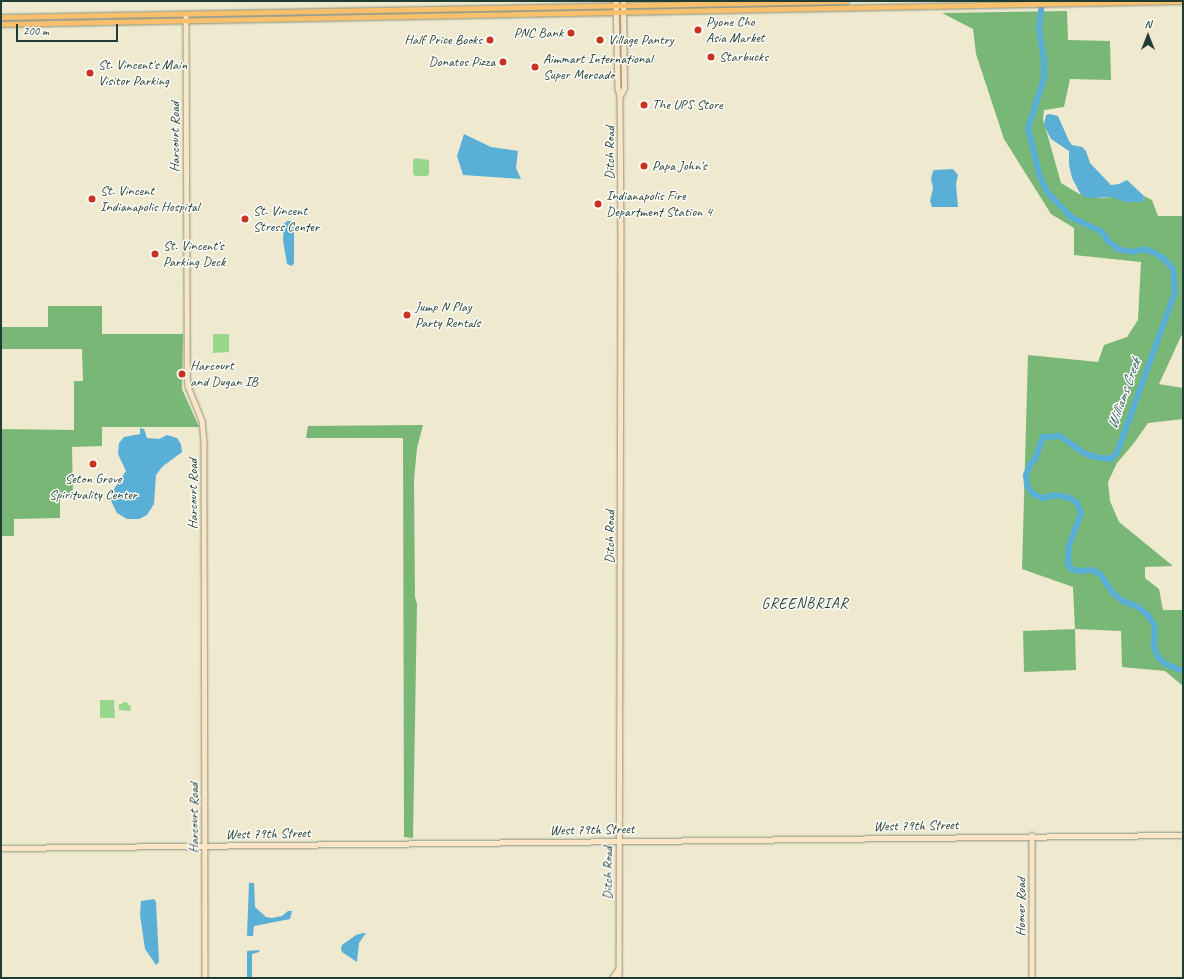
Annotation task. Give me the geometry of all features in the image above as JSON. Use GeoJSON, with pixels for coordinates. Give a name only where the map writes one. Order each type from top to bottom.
{"type":"FeatureCollection","features":[{"type":"Feature","properties":{"kind":"main road"},"geometry":{"type":"LineString","coordinates":[[1,17],[186,14],[616,3],[846,1]]}},
{"type":"Feature","properties":{"kind":"main road"},"geometry":{"type":"LineString","coordinates":[[1,24],[1183,1]]}},
{"type":"Feature","properties":{"kind":"main road","name":"Ditch Road"},"geometry":{"type":"LineString","coordinates":[[616,3],[618,88],[620,96],[621,574],[619,978]]}},
{"type":"Feature","properties":{"kind":"main road","name":"Ditch Road"},"geometry":{"type":"LineString","coordinates":[[620,96],[624,88],[623,3]]}},
{"type":"Feature","properties":{"kind":"main road","name":"Harcourt Road"},"geometry":{"type":"LineString","coordinates":[[186,14],[187,382],[201,414],[204,436],[205,978]]}},
{"type":"Feature","properties":{"kind":"main road","name":"West 79th Street"},"geometry":{"type":"LineString","coordinates":[[1,848],[1183,835]]}},
{"type":"Feature","properties":{"kind":"main road","name":"Hoover Road"},"geometry":{"type":"LineString","coordinates":[[1032,836],[1032,978]]}},
{"type":"Feature","properties":{"kind":"main road"},"geometry":{"type":"LineString","coordinates":[[612,978],[619,968]]}},
{"type":"Feature","properties":{"kind":"green space"},"geometry":{"type":"Polygon","coordinates":[[[1067,11],[1068,40],[1110,41],[1111,80],[1070,79],[1064,107],[1044,110],[1043,119],[1061,183],[1081,195],[1101,198],[1112,197],[1143,202],[1144,196],[1152,200],[1158,216],[1183,216],[1183,332],[1159,384],[1183,388],[1183,419],[1148,423],[1117,463],[1108,482],[1110,501],[1119,522],[1173,566],[1145,567],[1145,578],[1159,589],[1163,610],[1183,610],[1183,686],[1165,671],[1122,667],[1121,631],[1075,629],[1073,587],[1022,569],[1028,355],[1098,362],[1104,345],[1127,337],[1138,320],[1141,262],[1074,255],[1074,228],[1051,214],[1004,139],[976,54],[973,29],[942,13],[1067,11]]]}},
{"type":"Feature","properties":{"kind":"green space"},"geometry":{"type":"Polygon","coordinates":[[[415,158],[429,160],[429,174],[427,176],[415,176],[413,174],[413,160],[415,158]]]}},
{"type":"Feature","properties":{"kind":"green space"},"geometry":{"type":"Polygon","coordinates":[[[48,306],[102,306],[102,334],[183,334],[182,389],[199,427],[102,427],[102,446],[72,447],[73,495],[60,495],[60,518],[14,519],[14,536],[1,536],[1,429],[74,430],[74,381],[83,381],[82,349],[1,349],[1,327],[48,327],[48,306]]]}},
{"type":"Feature","properties":{"kind":"green space"},"geometry":{"type":"Polygon","coordinates":[[[213,334],[229,334],[229,352],[213,353],[213,334]]]}},
{"type":"Feature","properties":{"kind":"green space"},"geometry":{"type":"Polygon","coordinates":[[[423,425],[417,448],[414,480],[415,597],[417,604],[413,838],[404,837],[403,438],[306,438],[308,426],[423,425]]]}},
{"type":"Feature","properties":{"kind":"green space"},"geometry":{"type":"Polygon","coordinates":[[[1075,629],[1076,670],[1024,672],[1023,631],[1075,629]]]}},
{"type":"Feature","properties":{"kind":"green space"},"geometry":{"type":"Polygon","coordinates":[[[100,700],[114,700],[115,718],[100,718],[100,700]]]}},
{"type":"Feature","properties":{"kind":"green space"},"geometry":{"type":"Polygon","coordinates":[[[123,702],[131,705],[130,711],[119,710],[119,704],[122,704],[123,702]]]}},
{"type":"Feature","properties":{"kind":"water"},"geometry":{"type":"Polygon","coordinates":[[[1050,114],[1058,116],[1072,145],[1082,147],[1086,151],[1090,163],[1111,185],[1119,184],[1127,180],[1144,196],[1143,202],[1125,202],[1112,197],[1089,198],[1081,195],[1072,178],[1069,165],[1069,151],[1051,139],[1044,125],[1046,115],[1050,114]]]}},
{"type":"Feature","properties":{"kind":"water"},"geometry":{"type":"Polygon","coordinates":[[[464,134],[491,147],[518,151],[516,168],[521,179],[463,175],[457,156],[464,134]]]}},
{"type":"Feature","properties":{"kind":"water"},"geometry":{"type":"Polygon","coordinates":[[[953,169],[958,175],[956,184],[958,207],[932,207],[930,201],[933,188],[931,179],[933,171],[953,169]]]}},
{"type":"Feature","properties":{"kind":"water"},"geometry":{"type":"Polygon","coordinates":[[[287,221],[291,221],[294,228],[294,263],[292,266],[287,264],[283,240],[284,224],[287,221]]]}},
{"type":"Feature","properties":{"kind":"water"},"geometry":{"type":"Polygon","coordinates":[[[140,428],[144,429],[147,438],[159,439],[167,435],[177,438],[181,444],[182,452],[162,467],[156,475],[154,504],[147,515],[139,519],[127,519],[117,513],[111,501],[112,492],[126,471],[118,454],[119,443],[124,437],[140,434],[140,428]]]}},
{"type":"Feature","properties":{"kind":"water"},"geometry":{"type":"Polygon","coordinates":[[[249,883],[254,883],[255,907],[266,917],[272,918],[282,916],[288,911],[292,911],[290,919],[254,926],[253,936],[247,936],[249,883]]]}},
{"type":"Feature","properties":{"kind":"water"},"geometry":{"type":"Polygon","coordinates":[[[154,899],[156,902],[159,962],[156,965],[145,949],[140,915],[141,901],[154,899]]]}},
{"type":"Feature","properties":{"kind":"water"},"geometry":{"type":"Polygon","coordinates":[[[366,933],[359,943],[357,962],[342,952],[341,949],[342,945],[356,935],[366,933]]]}},
{"type":"Feature","properties":{"kind":"water"},"geometry":{"type":"Polygon","coordinates":[[[260,950],[259,952],[252,954],[252,978],[247,978],[247,951],[260,950]]]}},
{"type":"Feature","properties":{"kind":"waterway","name":"Williams Creek"},"geometry":{"type":"LineString","coordinates":[[1042,1],[1039,28],[1044,60],[1044,78],[1028,128],[1040,177],[1048,193],[1071,217],[1102,232],[1108,241],[1118,249],[1132,252],[1144,249],[1155,253],[1164,259],[1173,269],[1175,292],[1117,453],[1111,459],[1094,457],[1084,453],[1060,436],[1043,437],[1035,459],[1030,465],[1026,475],[1027,485],[1033,494],[1043,498],[1055,495],[1070,498],[1078,504],[1081,514],[1069,545],[1068,563],[1071,569],[1080,571],[1093,570],[1100,574],[1113,593],[1123,601],[1138,607],[1148,615],[1155,626],[1154,648],[1158,657],[1165,664],[1183,671]]}},
{"type":"Feature","properties":{"kind":"place","name":"Pyone Cho Asia Market"},"geometry":{"type":"Point","coordinates":[698,30]}},
{"type":"Feature","properties":{"kind":"place","name":"PNC Bank"},"geometry":{"type":"Point","coordinates":[571,33]}},
{"type":"Feature","properties":{"kind":"place","name":"Half Price Books"},"geometry":{"type":"Point","coordinates":[490,40]}},
{"type":"Feature","properties":{"kind":"place","name":"Village Pantry"},"geometry":{"type":"Point","coordinates":[600,40]}},
{"type":"Feature","properties":{"kind":"place","name":"Starbucks"},"geometry":{"type":"Point","coordinates":[711,57]}},
{"type":"Feature","properties":{"kind":"place","name":"Donatos Pizza"},"geometry":{"type":"Point","coordinates":[503,62]}},
{"type":"Feature","properties":{"kind":"place","name":"Aimmart International Super Mercado"},"geometry":{"type":"Point","coordinates":[535,67]}},
{"type":"Feature","properties":{"kind":"place","name":"St. Vincent's Main Visitor Parking"},"geometry":{"type":"Point","coordinates":[90,73]}},
{"type":"Feature","properties":{"kind":"place","name":"The UPS Store"},"geometry":{"type":"Point","coordinates":[644,105]}},
{"type":"Feature","properties":{"kind":"place","name":"Papa John's"},"geometry":{"type":"Point","coordinates":[644,166]}},
{"type":"Feature","properties":{"kind":"place","name":"St. Vincent Indianapolis Hospital"},"geometry":{"type":"Point","coordinates":[92,199]}},
{"type":"Feature","properties":{"kind":"place","name":"Indianapolis Fire Department Station 4"},"geometry":{"type":"Point","coordinates":[598,204]}},
{"type":"Feature","properties":{"kind":"place","name":"St. Vincent Stress Center"},"geometry":{"type":"Point","coordinates":[245,219]}},
{"type":"Feature","properties":{"kind":"place","name":"St. Vincent's Parking Deck"},"geometry":{"type":"Point","coordinates":[155,254]}},
{"type":"Feature","properties":{"kind":"place","name":"Jump N Play Party Rentals"},"geometry":{"type":"Point","coordinates":[407,315]}},
{"type":"Feature","properties":{"kind":"place","name":"Harcourt and Dugan IB"},"geometry":{"type":"Point","coordinates":[182,374]}},
{"type":"Feature","properties":{"kind":"place","name":"Seton Grove Spirituality Center"},"geometry":{"type":"Point","coordinates":[93,464]}},
{"type":"Feature","properties":{"kind":"district","name":"GREENBRIAR"},"geometry":{"type":"Point","coordinates":[805,604]}}]}
